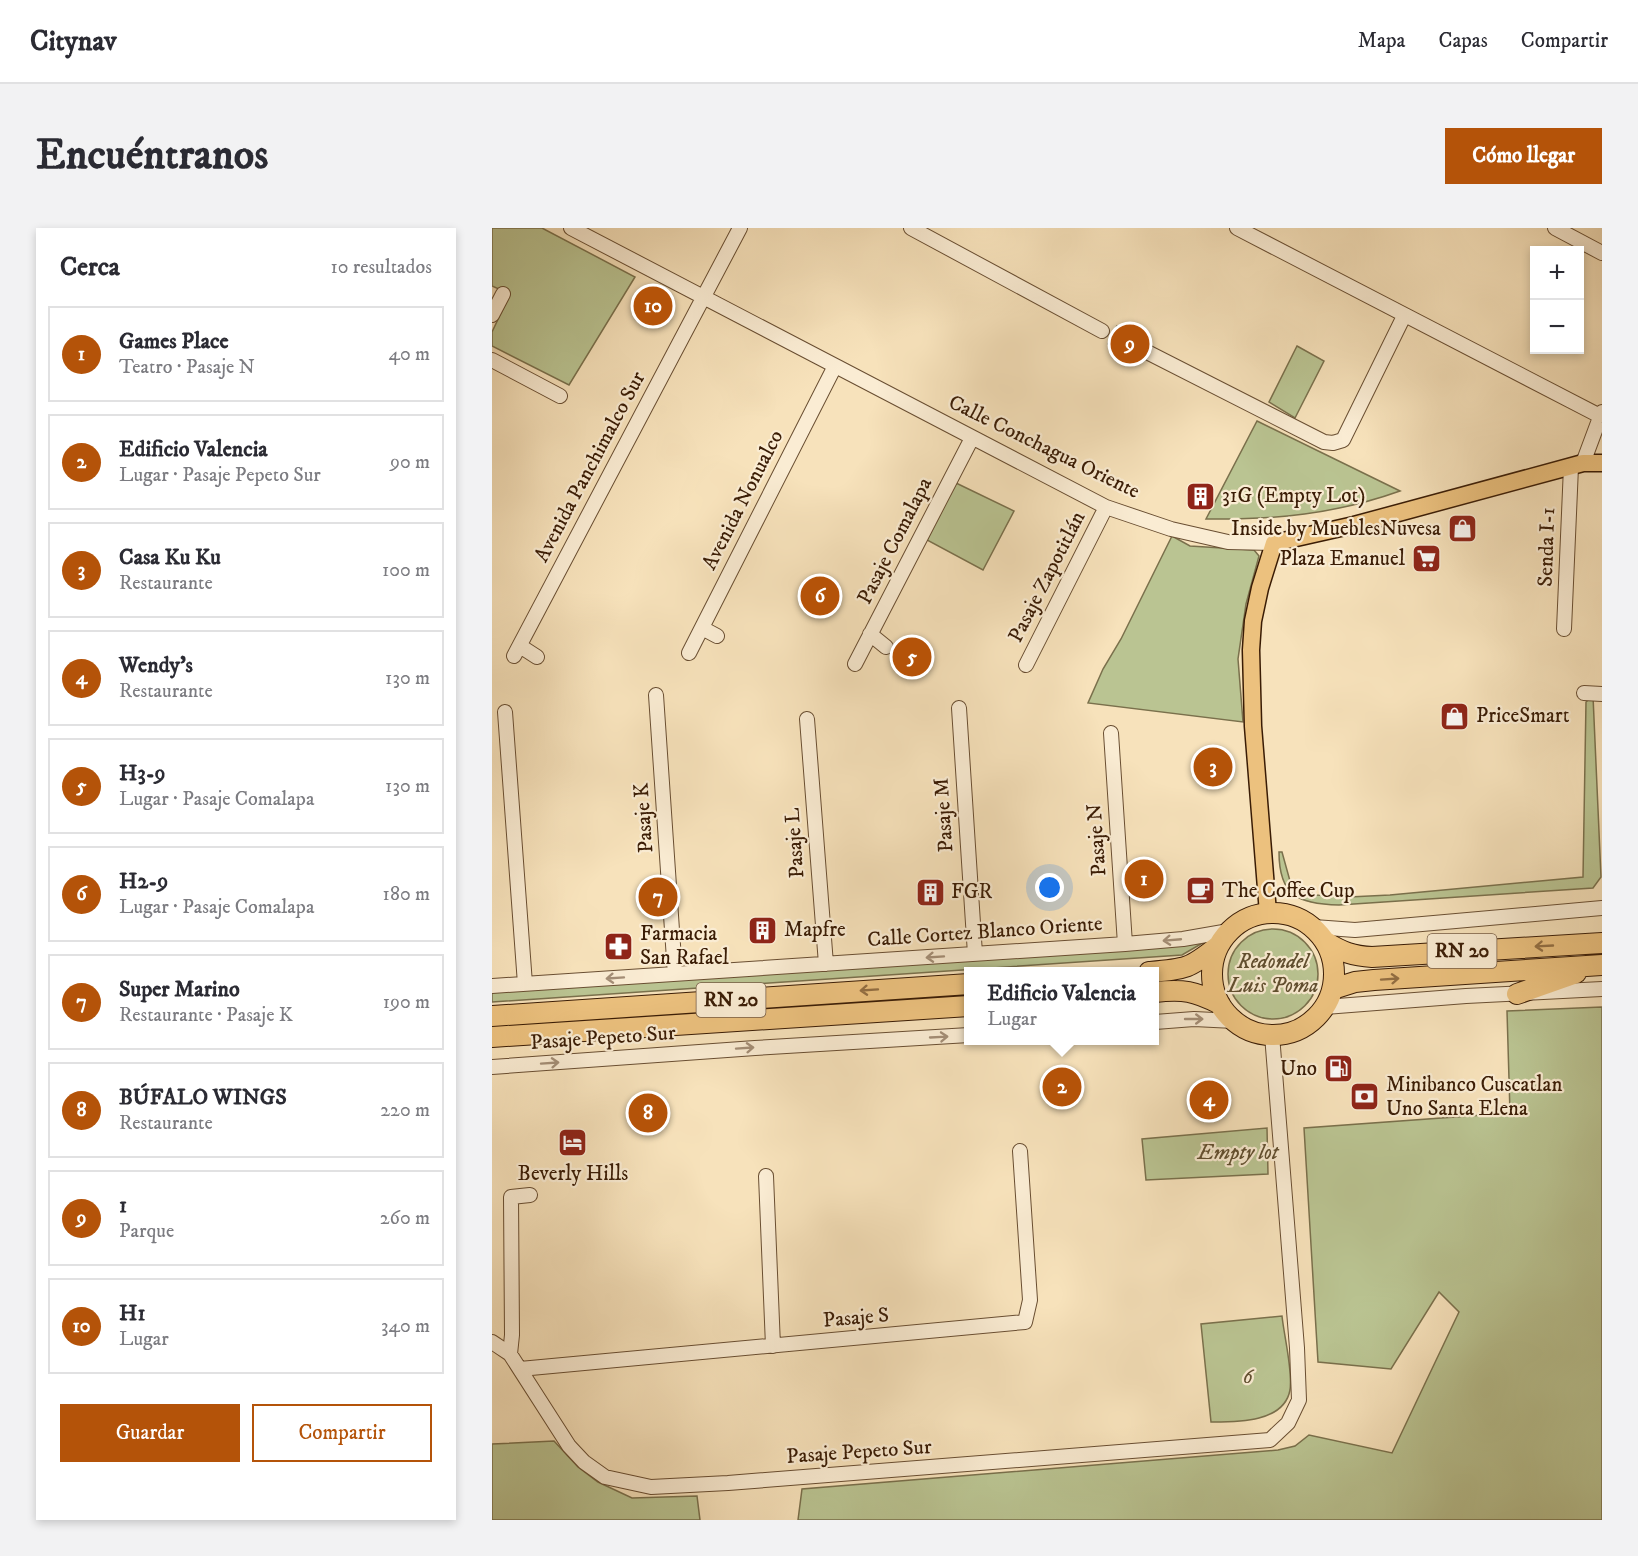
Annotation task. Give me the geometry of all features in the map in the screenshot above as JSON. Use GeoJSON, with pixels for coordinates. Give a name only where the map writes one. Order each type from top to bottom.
{"type":"FeatureCollection","features":[{"type":"Feature","properties":{"kind":"highway","name":"RN 20"},"geometry":{"type":"LineString","coordinates":[[1268,913],[1288,914],[1306,922],[1345,953],[1355,956],[1372,957],[1602,943]]}},
{"type":"Feature","properties":{"kind":"highway"},"geometry":{"type":"LineString","coordinates":[[1159,971],[1183,969],[1196,964],[1251,916],[1268,913]]}},
{"type":"Feature","properties":{"kind":"highway"},"geometry":{"type":"LineString","coordinates":[[1320,935],[1333,960],[1335,980],[1329,998]]}},
{"type":"Feature","properties":{"kind":"highway","name":"RN 20"},"geometry":{"type":"LineString","coordinates":[[1224,939],[1212,971],[1213,988],[1220,1004],[1234,1021],[1248,1030],[1272,1035],[1287,1034],[1302,1028],[1315,1019],[1329,998],[1355,982],[1601,965]]}},
{"type":"Feature","properties":{"kind":"highway"},"geometry":{"type":"LineString","coordinates":[[1516,994],[1601,965]]}},
{"type":"Feature","properties":{"kind":"highway","name":"RN 20"},"geometry":{"type":"LineString","coordinates":[[492,1016],[964,984]]}},
{"type":"Feature","properties":{"kind":"highway","name":"RN 20"},"geometry":{"type":"LineString","coordinates":[[1159,992],[1183,990],[1198,993],[1220,1004]]}},
{"type":"Feature","properties":{"kind":"highway","name":"RN 20"},"geometry":{"type":"LineString","coordinates":[[492,1037],[964,1006]]}},
{"type":"Feature","properties":{"kind":"main road","name":"Calle Conchagua Oriente"},"geometry":{"type":"LineString","coordinates":[[1274,543],[1354,525],[1577,465],[1602,463]]}},
{"type":"Feature","properties":{"kind":"main road"},"geometry":{"type":"LineString","coordinates":[[1268,913],[1253,726],[1251,650],[1253,621],[1260,588],[1274,543]]}},
{"type":"Feature","properties":{"kind":"street","name":"Calle Conchagua Oriente"},"geometry":{"type":"LineString","coordinates":[[571,228],[1106,507],[1171,529],[1228,542],[1274,543]]}},
{"type":"Feature","properties":{"kind":"street","name":"Avenida Panchimalco Sur"},"geometry":{"type":"LineString","coordinates":[[537,657],[517,651],[740,228]]}},
{"type":"Feature","properties":{"kind":"street"},"geometry":{"type":"LineString","coordinates":[[911,228],[1102,331]]}},
{"type":"Feature","properties":{"kind":"street"},"geometry":{"type":"LineString","coordinates":[[1237,228],[1404,316],[1601,414]]}},
{"type":"Feature","properties":{"kind":"street"},"geometry":{"type":"LineString","coordinates":[[1555,228],[1602,253]]}},
{"type":"Feature","properties":{"kind":"street"},"geometry":{"type":"LineString","coordinates":[[492,315],[503,294]]}},
{"type":"Feature","properties":{"kind":"street"},"geometry":{"type":"LineString","coordinates":[[1145,351],[1324,442],[1333,443],[1343,440],[1404,316]]}},
{"type":"Feature","properties":{"kind":"street"},"geometry":{"type":"LineString","coordinates":[[492,360],[560,396]]}},
{"type":"Feature","properties":{"kind":"street","name":"Avenida Nonualco"},"geometry":{"type":"LineString","coordinates":[[689,653],[835,366]]}},
{"type":"Feature","properties":{"kind":"street","name":"Senda I-1"},"geometry":{"type":"LineString","coordinates":[[1564,629],[1577,465],[1601,414]]}},
{"type":"Feature","properties":{"kind":"street","name":"Pasaje Comalapa"},"geometry":{"type":"LineString","coordinates":[[855,664],[972,438]]}},
{"type":"Feature","properties":{"kind":"street","name":"Pasaje Zapotitlán"},"geometry":{"type":"LineString","coordinates":[[1026,666],[1106,507]]}},
{"type":"Feature","properties":{"kind":"street"},"geometry":{"type":"LineString","coordinates":[[702,628],[717,636]]}},
{"type":"Feature","properties":{"kind":"street"},"geometry":{"type":"LineString","coordinates":[[870,634],[886,647]]}},
{"type":"Feature","properties":{"kind":"street"},"geometry":{"type":"LineString","coordinates":[[1584,693],[1602,694]]}},
{"type":"Feature","properties":{"kind":"street","name":"Pasaje K"},"geometry":{"type":"LineString","coordinates":[[656,695],[675,974]]}},
{"type":"Feature","properties":{"kind":"street","name":"Pasaje M"},"geometry":{"type":"LineString","coordinates":[[959,708],[975,954]]}},
{"type":"Feature","properties":{"kind":"street"},"geometry":{"type":"LineString","coordinates":[[505,711],[525,984]]}},
{"type":"Feature","properties":{"kind":"street","name":"Pasaje L"},"geometry":{"type":"LineString","coordinates":[[807,719],[826,964]]}},
{"type":"Feature","properties":{"kind":"street","name":"Pasaje N"},"geometry":{"type":"LineString","coordinates":[[1112,733],[1125,944]]}},
{"type":"Feature","properties":{"kind":"street"},"geometry":{"type":"LineString","coordinates":[[1320,935],[1602,908]]}},
{"type":"Feature","properties":{"kind":"street","name":"Calle Cortez Blanco Oriente"},"geometry":{"type":"LineString","coordinates":[[492,986],[1183,939],[1224,939]]}},
{"type":"Feature","properties":{"kind":"street"},"geometry":{"type":"LineString","coordinates":[[1329,998],[1516,994],[1602,989]]}},
{"type":"Feature","properties":{"kind":"street"},"geometry":{"type":"LineString","coordinates":[[1159,1022],[1194,1019],[1234,1021]]}},
{"type":"Feature","properties":{"kind":"street","name":"Pasaje Pepeto Sur"},"geometry":{"type":"LineString","coordinates":[[492,1067],[964,1035]]}},
{"type":"Feature","properties":{"kind":"street","name":"Pasaje Pepeto Sur"},"geometry":{"type":"LineString","coordinates":[[492,1342],[510,1354],[569,1446],[585,1462],[605,1477],[651,1487],[1270,1440],[1288,1423],[1299,1400],[1272,1035]]}},
{"type":"Feature","properties":{"kind":"street","name":"Pasaje S"},"geometry":{"type":"LineString","coordinates":[[520,1369],[1025,1322],[1030,1300],[1020,1151]]}},
{"type":"Feature","properties":{"kind":"street"},"geometry":{"type":"LineString","coordinates":[[766,1176],[773,1346]]}},
{"type":"Feature","properties":{"kind":"street"},"geometry":{"type":"LineString","coordinates":[[510,1354],[512,1335],[505,1197],[530,1195]]}},
{"type":"Feature","properties":{"kind":"green space"},"geometry":{"type":"Polygon","coordinates":[[[492,228],[542,228],[635,277],[569,385],[492,346],[492,332],[510,294],[492,286],[492,228]]]}},
{"type":"Feature","properties":{"kind":"green space"},"geometry":{"type":"Polygon","coordinates":[[[1117,326],[1142,339],[1133,357],[1108,344],[1117,326]]]}},
{"type":"Feature","properties":{"kind":"green space"},"geometry":{"type":"Polygon","coordinates":[[[1297,346],[1324,361],[1295,418],[1269,402],[1297,346]]]}},
{"type":"Feature","properties":{"kind":"green space"},"geometry":{"type":"Polygon","coordinates":[[[1257,421],[1400,491],[1352,505],[1305,514],[1206,519],[1257,421]]]}},
{"type":"Feature","properties":{"kind":"green space"},"geometry":{"type":"Polygon","coordinates":[[[956,483],[1014,511],[983,570],[927,540],[956,483]]]}},
{"type":"Feature","properties":{"kind":"green space"},"geometry":{"type":"Polygon","coordinates":[[[1172,536],[1190,546],[1254,550],[1259,556],[1246,604],[1238,659],[1243,722],[1088,703],[1103,669],[1121,639],[1172,536]]]}},
{"type":"Feature","properties":{"kind":"green space"},"geometry":{"type":"Polygon","coordinates":[[[1593,696],[1601,877],[1593,888],[1339,905],[1302,899],[1287,888],[1280,867],[1279,852],[1282,852],[1290,881],[1316,895],[1349,897],[1390,895],[1583,877],[1586,702],[1593,696]]]}},
{"type":"Feature","properties":{"kind":"green space","name":"Redondel Luis Poma"},"geometry":{"type":"Polygon","coordinates":[[[1273,929],[1298,937],[1310,949],[1318,974],[1310,999],[1298,1011],[1273,1019],[1248,1011],[1236,999],[1228,974],[1236,949],[1248,937],[1273,929]]]}},
{"type":"Feature","properties":{"kind":"green space"},"geometry":{"type":"Polygon","coordinates":[[[1206,941],[1182,955],[1006,967],[964,967],[964,970],[492,1002],[492,989],[1206,941]]]}},
{"type":"Feature","properties":{"kind":"green space"},"geometry":{"type":"Polygon","coordinates":[[[964,990],[964,999],[492,1030],[492,1024],[964,990]]]}},
{"type":"Feature","properties":{"kind":"green space"},"geometry":{"type":"Polygon","coordinates":[[[1602,1007],[1602,1520],[798,1520],[802,1489],[1278,1450],[1295,1446],[1309,1435],[1392,1453],[1459,1312],[1439,1292],[1391,1369],[1318,1362],[1304,1128],[1510,1113],[1507,1011],[1602,1007]]]}},
{"type":"Feature","properties":{"kind":"green space","name":"Empty lot"},"geometry":{"type":"Polygon","coordinates":[[[1267,1128],[1268,1174],[1146,1180],[1142,1139],[1267,1128]]]}},
{"type":"Feature","properties":{"kind":"green space","name":"6"},"geometry":{"type":"Polygon","coordinates":[[[1282,1316],[1291,1382],[1286,1401],[1269,1415],[1245,1421],[1211,1422],[1201,1324],[1282,1316]]]}},
{"type":"Feature","properties":{"kind":"green space"},"geometry":{"type":"Polygon","coordinates":[[[554,1441],[578,1467],[598,1482],[632,1498],[697,1496],[700,1520],[492,1520],[492,1444],[554,1441]]]}},
{"type":"Feature","properties":{"kind":"place","name":"H1"},"geometry":{"type":"Point","coordinates":[653,306]}},
{"type":"Feature","properties":{"kind":"place","name":"1"},"geometry":{"type":"Point","coordinates":[1130,344]}},
{"type":"Feature","properties":{"kind":"place","name":"31G (Empty Lot)"},"geometry":{"type":"Point","coordinates":[1201,496]}},
{"type":"Feature","properties":{"kind":"place","name":"Inside by MueblesNuvesa"},"geometry":{"type":"Point","coordinates":[1462,529]}},
{"type":"Feature","properties":{"kind":"place","name":"Plaza Emanuel"},"geometry":{"type":"Point","coordinates":[1426,559]}},
{"type":"Feature","properties":{"kind":"place","name":"H2-9"},"geometry":{"type":"Point","coordinates":[820,596]}},
{"type":"Feature","properties":{"kind":"place","name":"H3-9"},"geometry":{"type":"Point","coordinates":[912,657]}},
{"type":"Feature","properties":{"kind":"place","name":"PriceSmart"},"geometry":{"type":"Point","coordinates":[1455,716]}},
{"type":"Feature","properties":{"kind":"place","name":"Casa Ku Ku"},"geometry":{"type":"Point","coordinates":[1213,767]}},
{"type":"Feature","properties":{"kind":"place","name":"Games Place"},"geometry":{"type":"Point","coordinates":[1144,879]}},
{"type":"Feature","properties":{"kind":"place","name":"The Coffee Cup"},"geometry":{"type":"Point","coordinates":[1201,891]}},
{"type":"Feature","properties":{"kind":"place","name":"FGR"},"geometry":{"type":"Point","coordinates":[930,892]}},
{"type":"Feature","properties":{"kind":"place","name":"Super Marino"},"geometry":{"type":"Point","coordinates":[658,897]}},
{"type":"Feature","properties":{"kind":"place","name":"Mapfre"},"geometry":{"type":"Point","coordinates":[763,930]}},
{"type":"Feature","properties":{"kind":"place","name":"Farmacia San Rafael"},"geometry":{"type":"Point","coordinates":[619,946]}},
{"type":"Feature","properties":{"kind":"place","name":"Uno"},"geometry":{"type":"Point","coordinates":[1338,1069]}},
{"type":"Feature","properties":{"kind":"place","name":"Edificio Valencia"},"geometry":{"type":"Point","coordinates":[1062,1087]}},
{"type":"Feature","properties":{"kind":"place","name":"Minibanco Cuscatlan Uno Santa Elena"},"geometry":{"type":"Point","coordinates":[1365,1097]}},
{"type":"Feature","properties":{"kind":"place","name":"Wendy's"},"geometry":{"type":"Point","coordinates":[1209,1100]}},
{"type":"Feature","properties":{"kind":"place","name":"BÚFALO WINGS"},"geometry":{"type":"Point","coordinates":[648,1113]}},
{"type":"Feature","properties":{"kind":"place","name":"Beverly Hills"},"geometry":{"type":"Point","coordinates":[573,1143]}}]}
